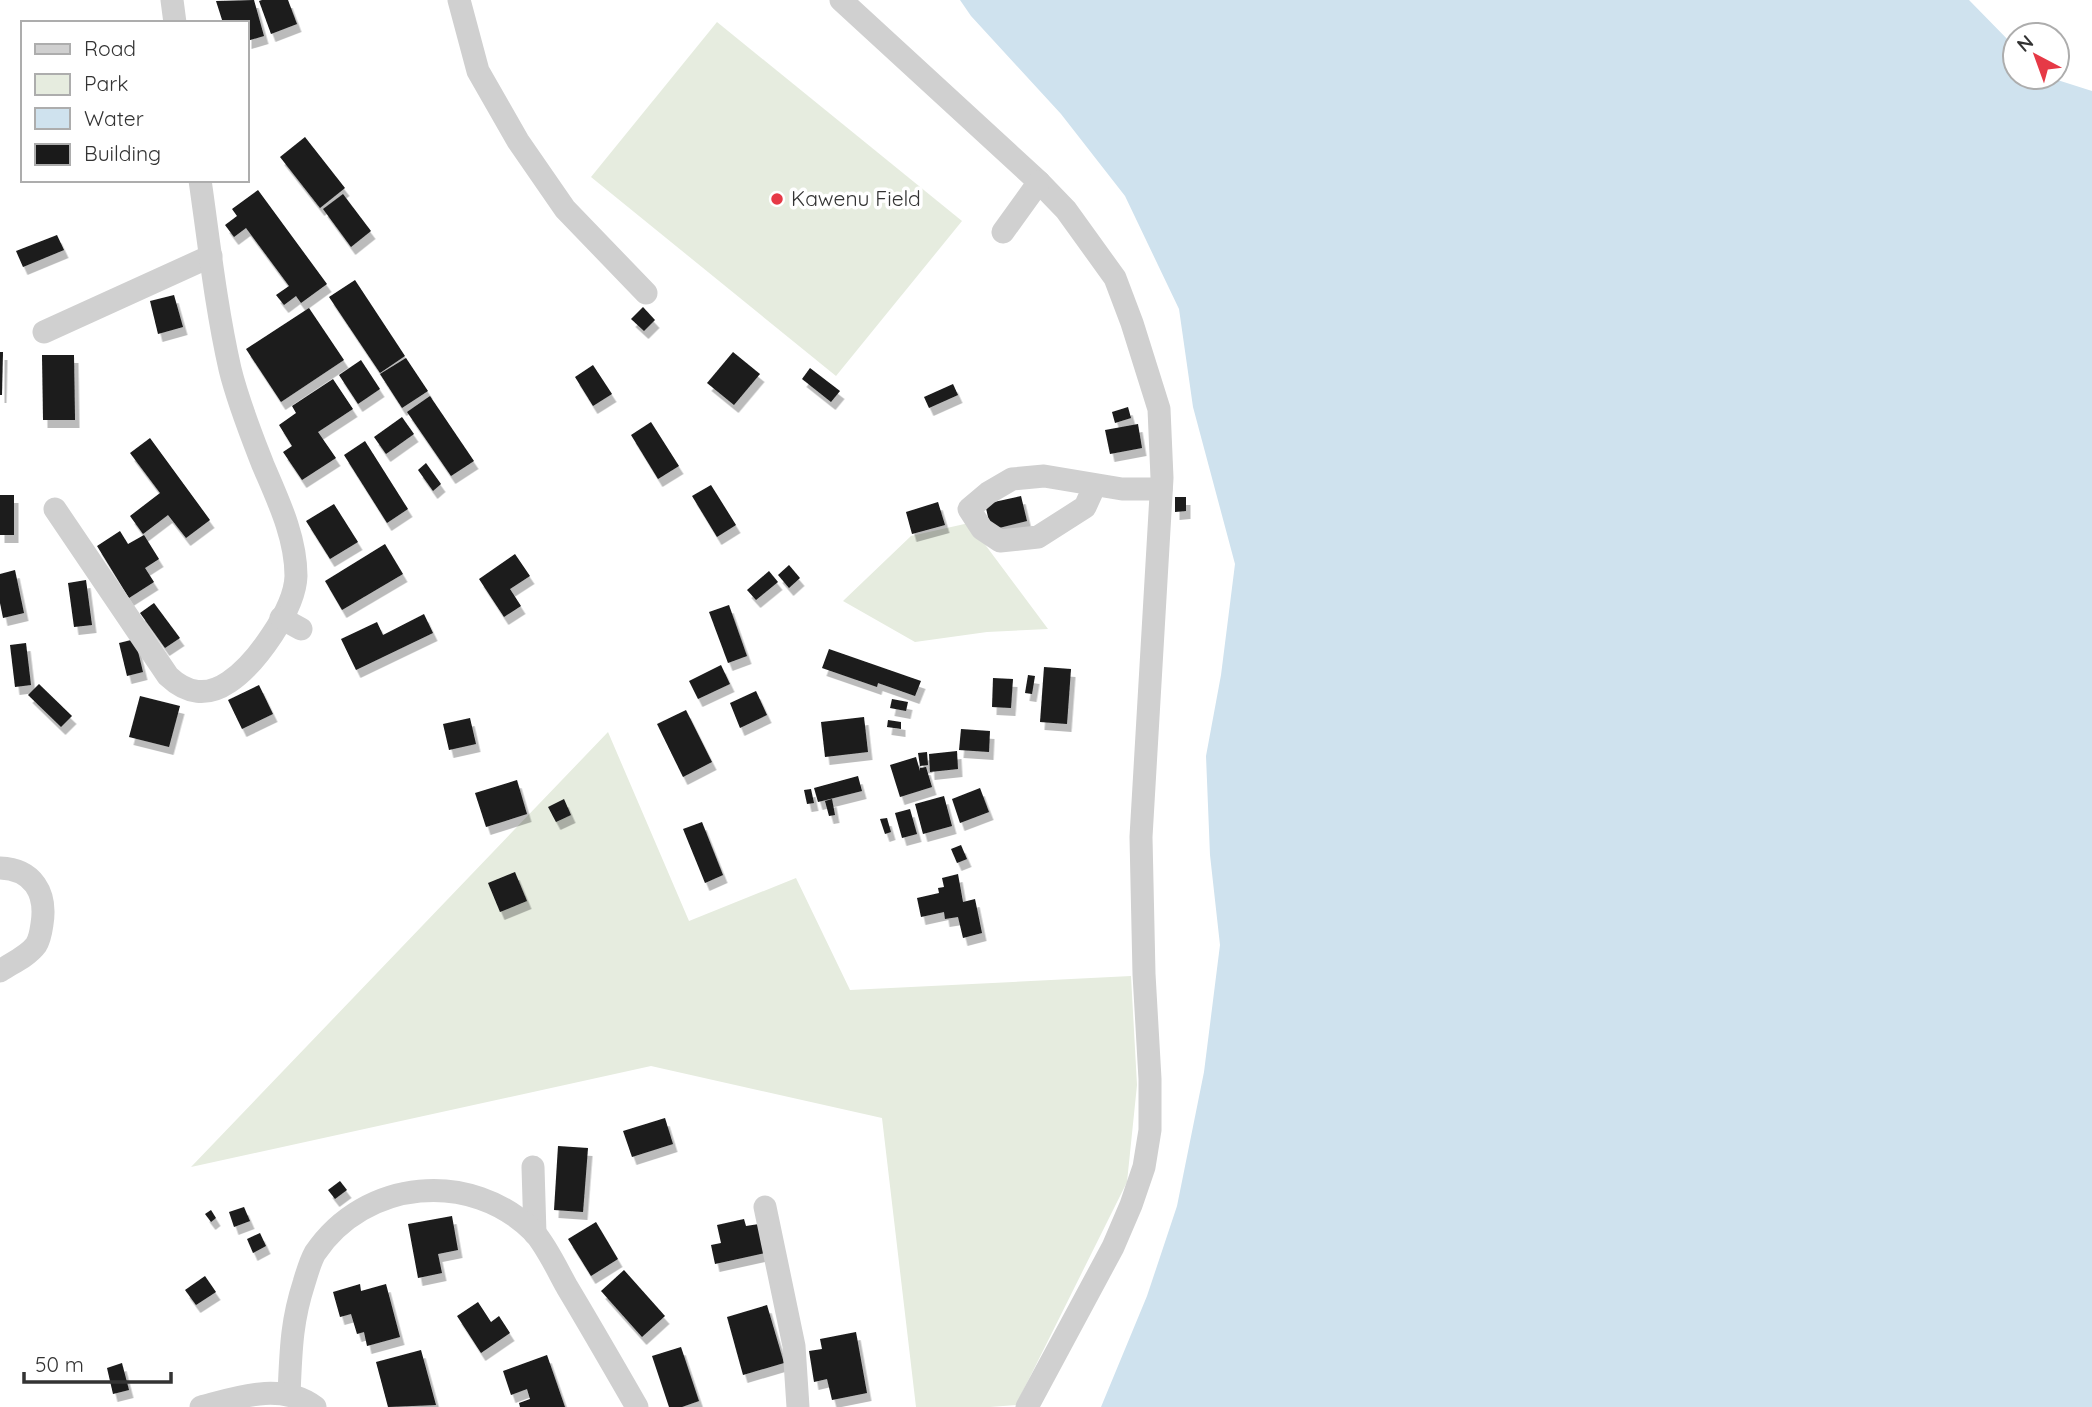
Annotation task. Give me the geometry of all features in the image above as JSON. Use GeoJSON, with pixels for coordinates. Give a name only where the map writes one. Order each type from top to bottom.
{"type":"FeatureCollection","features":[{"type":"Feature","properties":{"kind":"street"},"geometry":{"type":"LineString","coordinates":[[172,0],[175,21]]}},
{"type":"Feature","properties":{"kind":"street"},"geometry":{"type":"LineString","coordinates":[[459,0],[478,71],[518,141],[565,209],[646,293]]}},
{"type":"Feature","properties":{"kind":"street"},"geometry":{"type":"LineString","coordinates":[[841,0],[1066,210],[1115,278],[1159,410],[1161,489],[1140,837],[1150,1130],[1144,1167],[1113,1247],[1027,1407]]}},
{"type":"Feature","properties":{"kind":"street"},"geometry":{"type":"LineString","coordinates":[[55,509],[160,666],[178,685],[192,691],[206,693],[220,688],[236,677],[263,647],[294,591],[295,560],[283,511],[243,411],[231,370],[200,182]]}},
{"type":"Feature","properties":{"kind":"street"},"geometry":{"type":"LineString","coordinates":[[1003,232],[1038,182]]}},
{"type":"Feature","properties":{"kind":"street"},"geometry":{"type":"LineString","coordinates":[[44,332],[211,256]]}},
{"type":"Feature","properties":{"kind":"street"},"geometry":{"type":"LineString","coordinates":[[1095,485],[1085,507],[1038,537],[1000,541],[982,529],[968,509],[1012,479],[1045,477],[1122,488],[1161,489]]}},
{"type":"Feature","properties":{"kind":"street"},"geometry":{"type":"LineString","coordinates":[[281,618],[301,629]]}},
{"type":"Feature","properties":{"kind":"street"},"geometry":{"type":"LineString","coordinates":[[0,868],[17,870],[30,877],[41,892],[44,905],[37,943],[25,955],[0,971]]}},
{"type":"Feature","properties":{"kind":"street"},"geometry":{"type":"LineString","coordinates":[[533,1167],[535,1234]]}},
{"type":"Feature","properties":{"kind":"street"},"geometry":{"type":"LineString","coordinates":[[289,1394],[295,1309],[315,1254],[338,1228],[365,1208],[381,1200],[436,1188],[498,1206],[535,1234],[637,1407]]}},
{"type":"Feature","properties":{"kind":"street"},"geometry":{"type":"LineString","coordinates":[[765,1207],[794,1346],[798,1407]]}},
{"type":"Feature","properties":{"kind":"street"},"geometry":{"type":"LineString","coordinates":[[201,1407],[243,1396],[289,1394],[303,1398],[315,1407]]}},
{"type":"Feature","properties":{"kind":"green space","name":"Kawenu Field"},"geometry":{"type":"Polygon","coordinates":[[[717,22],[962,221],[836,376],[591,177],[717,22]]]}},
{"type":"Feature","properties":{"kind":"green space"},"geometry":{"type":"Polygon","coordinates":[[[969,523],[1048,629],[987,632],[915,642],[843,601],[911,536],[969,523]]]}},
{"type":"Feature","properties":{"kind":"green space"},"geometry":{"type":"Polygon","coordinates":[[[608,732],[689,921],[796,878],[850,990],[1131,976],[1137,1085],[1127,1182],[1016,1405],[916,1407],[882,1118],[651,1066],[191,1167],[608,732]]]}},
{"type":"Feature","properties":{"kind":"water"},"geometry":{"type":"Polygon","coordinates":[[[960,0],[1969,0],[2001,33],[2001,91],[2071,91],[2071,84],[2092,91],[2092,1407],[1101,1407],[1147,1296],[1177,1206],[1204,1072],[1220,945],[1210,855],[1206,756],[1221,675],[1235,564],[1193,407],[1179,309],[1125,196],[1061,114],[971,16],[960,0]]]}},
{"type":"Feature","properties":{"kind":"building"},"geometry":{"type":"Polygon","coordinates":[[[254,0],[264,36],[248,41],[248,21],[222,21],[216,1],[254,0]]]}},
{"type":"Feature","properties":{"kind":"building"},"geometry":{"type":"Polygon","coordinates":[[[288,0],[297,24],[271,34],[259,1],[288,0]]]}},
{"type":"Feature","properties":{"kind":"building"},"geometry":{"type":"Polygon","coordinates":[[[305,137],[345,188],[320,208],[280,157],[305,137]]]}},
{"type":"Feature","properties":{"kind":"building"},"geometry":{"type":"Polygon","coordinates":[[[258,190],[327,284],[301,303],[296,296],[284,305],[276,295],[289,286],[246,228],[234,237],[225,225],[237,216],[232,209],[258,190]]]}},
{"type":"Feature","properties":{"kind":"building"},"geometry":{"type":"Polygon","coordinates":[[[343,194],[371,231],[351,247],[323,209],[343,194]]]}},
{"type":"Feature","properties":{"kind":"building"},"geometry":{"type":"Polygon","coordinates":[[[57,235],[64,250],[23,267],[16,251],[57,235]]]}},
{"type":"Feature","properties":{"kind":"building"},"geometry":{"type":"Polygon","coordinates":[[[355,280],[405,356],[380,373],[329,297],[355,280]]]}},
{"type":"Feature","properties":{"kind":"building"},"geometry":{"type":"Polygon","coordinates":[[[174,295],[183,327],[158,334],[150,301],[174,295]]]}},
{"type":"Feature","properties":{"kind":"building"},"geometry":{"type":"Polygon","coordinates":[[[643,307],[655,320],[644,331],[631,319],[643,307]]]}},
{"type":"Feature","properties":{"kind":"building"},"geometry":{"type":"Polygon","coordinates":[[[309,308],[344,360],[281,402],[246,349],[309,308]]]}},
{"type":"Feature","properties":{"kind":"building"},"geometry":{"type":"Polygon","coordinates":[[[0,352],[3,352],[2,395],[0,395],[0,352]]]}},
{"type":"Feature","properties":{"kind":"building"},"geometry":{"type":"Polygon","coordinates":[[[733,352],[760,374],[734,405],[707,383],[733,352]]]}},
{"type":"Feature","properties":{"kind":"building"},"geometry":{"type":"Polygon","coordinates":[[[42,355],[74,355],[75,420],[43,420],[42,355]]]}},
{"type":"Feature","properties":{"kind":"building"},"geometry":{"type":"Polygon","coordinates":[[[406,358],[428,391],[402,408],[380,374],[406,358]]]}},
{"type":"Feature","properties":{"kind":"building"},"geometry":{"type":"Polygon","coordinates":[[[361,360],[380,389],[358,404],[339,375],[361,360]]]}},
{"type":"Feature","properties":{"kind":"building"},"geometry":{"type":"Polygon","coordinates":[[[593,365],[612,394],[593,406],[575,377],[593,365]]]}},
{"type":"Feature","properties":{"kind":"building"},"geometry":{"type":"Polygon","coordinates":[[[810,368],[840,391],[831,402],[802,379],[810,368]]]}},
{"type":"Feature","properties":{"kind":"building"},"geometry":{"type":"Polygon","coordinates":[[[333,379],[353,409],[318,432],[336,458],[302,480],[283,452],[292,446],[279,425],[296,413],[292,406],[333,379]]]}},
{"type":"Feature","properties":{"kind":"building"},"geometry":{"type":"Polygon","coordinates":[[[953,384],[958,395],[929,408],[924,397],[953,384]]]}},
{"type":"Feature","properties":{"kind":"building"},"geometry":{"type":"Polygon","coordinates":[[[430,396],[474,461],[451,476],[407,412],[430,396]]]}},
{"type":"Feature","properties":{"kind":"building"},"geometry":{"type":"Polygon","coordinates":[[[1128,407],[1131,418],[1115,423],[1112,412],[1128,407]]]}},
{"type":"Feature","properties":{"kind":"building"},"geometry":{"type":"Polygon","coordinates":[[[402,417],[414,434],[386,454],[374,437],[402,417]]]}},
{"type":"Feature","properties":{"kind":"building"},"geometry":{"type":"Polygon","coordinates":[[[651,422],[679,466],[658,479],[631,435],[651,422]]]}},
{"type":"Feature","properties":{"kind":"building"},"geometry":{"type":"Polygon","coordinates":[[[1138,424],[1142,448],[1110,454],[1105,430],[1138,424]]]}},
{"type":"Feature","properties":{"kind":"building"},"geometry":{"type":"Polygon","coordinates":[[[150,438],[210,520],[186,538],[168,515],[143,534],[130,516],[160,493],[130,453],[150,438]]]}},
{"type":"Feature","properties":{"kind":"building"},"geometry":{"type":"Polygon","coordinates":[[[365,441],[408,509],[387,523],[344,455],[365,441]]]}},
{"type":"Feature","properties":{"kind":"building"},"geometry":{"type":"Polygon","coordinates":[[[426,463],[441,484],[433,491],[418,470],[426,463]]]}},
{"type":"Feature","properties":{"kind":"building"},"geometry":{"type":"Polygon","coordinates":[[[711,485],[736,525],[717,537],[692,496],[711,485]]]}},
{"type":"Feature","properties":{"kind":"building"},"geometry":{"type":"Polygon","coordinates":[[[0,495],[14,495],[14,535],[0,535],[0,495]]]}},
{"type":"Feature","properties":{"kind":"building"},"geometry":{"type":"Polygon","coordinates":[[[1021,496],[1027,521],[991,530],[985,504],[1021,496]]]}},
{"type":"Feature","properties":{"kind":"building"},"geometry":{"type":"Polygon","coordinates":[[[1175,497],[1186,497],[1186,511],[1175,512],[1175,497]]]}},
{"type":"Feature","properties":{"kind":"building"},"geometry":{"type":"Polygon","coordinates":[[[938,502],[945,525],[912,534],[906,512],[938,502]]]}},
{"type":"Feature","properties":{"kind":"building"},"geometry":{"type":"Polygon","coordinates":[[[334,504],[358,542],[330,559],[306,521],[334,504]]]}},
{"type":"Feature","properties":{"kind":"building"},"geometry":{"type":"Polygon","coordinates":[[[120,531],[128,544],[144,535],[159,559],[145,568],[154,582],[129,598],[97,546],[120,531]]]}},
{"type":"Feature","properties":{"kind":"building"},"geometry":{"type":"Polygon","coordinates":[[[385,544],[403,574],[342,610],[325,581],[385,544]]]}},
{"type":"Feature","properties":{"kind":"building"},"geometry":{"type":"Polygon","coordinates":[[[515,554],[530,576],[510,589],[521,606],[504,617],[479,579],[515,554]]]}},
{"type":"Feature","properties":{"kind":"building"},"geometry":{"type":"Polygon","coordinates":[[[789,565],[800,578],[789,588],[778,575],[789,565]]]}},
{"type":"Feature","properties":{"kind":"building"},"geometry":{"type":"Polygon","coordinates":[[[15,570],[24,613],[3,618],[0,574],[15,570]]]}},
{"type":"Feature","properties":{"kind":"building"},"geometry":{"type":"Polygon","coordinates":[[[769,571],[778,582],[756,600],[747,590],[769,571]]]}},
{"type":"Feature","properties":{"kind":"building"},"geometry":{"type":"Polygon","coordinates":[[[86,580],[92,625],[74,627],[68,583],[86,580]]]}},
{"type":"Feature","properties":{"kind":"building"},"geometry":{"type":"Polygon","coordinates":[[[154,603],[180,638],[165,648],[140,613],[154,603]]]}},
{"type":"Feature","properties":{"kind":"building"},"geometry":{"type":"Polygon","coordinates":[[[729,605],[747,656],[728,663],[709,612],[729,605]]]}},
{"type":"Feature","properties":{"kind":"building"},"geometry":{"type":"Polygon","coordinates":[[[424,614],[433,633],[356,670],[341,639],[377,622],[383,635],[424,614]]]}},
{"type":"Feature","properties":{"kind":"building"},"geometry":{"type":"Polygon","coordinates":[[[135,639],[143,672],[127,676],[119,643],[135,639]]]}},
{"type":"Feature","properties":{"kind":"building"},"geometry":{"type":"Polygon","coordinates":[[[26,643],[31,685],[15,687],[10,645],[26,643]]]}},
{"type":"Feature","properties":{"kind":"building"},"geometry":{"type":"Polygon","coordinates":[[[829,649],[921,681],[915,696],[878,683],[877,687],[822,668],[829,649]]]}},
{"type":"Feature","properties":{"kind":"building"},"geometry":{"type":"Polygon","coordinates":[[[721,665],[730,684],[698,699],[689,681],[721,665]]]}},
{"type":"Feature","properties":{"kind":"building"},"geometry":{"type":"Polygon","coordinates":[[[1044,667],[1071,669],[1067,724],[1040,722],[1044,667]]]}},
{"type":"Feature","properties":{"kind":"building"},"geometry":{"type":"Polygon","coordinates":[[[1028,675],[1035,676],[1032,694],[1025,693],[1028,675]]]}},
{"type":"Feature","properties":{"kind":"building"},"geometry":{"type":"Polygon","coordinates":[[[993,678],[1013,679],[1011,708],[992,707],[993,678]]]}},
{"type":"Feature","properties":{"kind":"building"},"geometry":{"type":"Polygon","coordinates":[[[39,684],[72,716],[61,727],[28,695],[39,684]]]}},
{"type":"Feature","properties":{"kind":"building"},"geometry":{"type":"Polygon","coordinates":[[[259,685],[273,714],[242,729],[228,700],[259,685]]]}},
{"type":"Feature","properties":{"kind":"building"},"geometry":{"type":"Polygon","coordinates":[[[756,691],[767,715],[740,728],[730,703],[756,691]]]}},
{"type":"Feature","properties":{"kind":"building"},"geometry":{"type":"Polygon","coordinates":[[[140,696],[180,706],[169,747],[129,737],[140,696]]]}},
{"type":"Feature","properties":{"kind":"building"},"geometry":{"type":"Polygon","coordinates":[[[892,699],[908,702],[906,711],[890,708],[892,699]]]}},
{"type":"Feature","properties":{"kind":"building"},"geometry":{"type":"Polygon","coordinates":[[[686,710],[712,762],[683,777],[657,724],[686,710]]]}},
{"type":"Feature","properties":{"kind":"building"},"geometry":{"type":"Polygon","coordinates":[[[864,717],[868,752],[825,757],[821,722],[864,717]]]}},
{"type":"Feature","properties":{"kind":"building"},"geometry":{"type":"Polygon","coordinates":[[[470,718],[476,744],[449,750],[443,724],[470,718]]]}},
{"type":"Feature","properties":{"kind":"building"},"geometry":{"type":"Polygon","coordinates":[[[888,720],[901,722],[901,729],[887,727],[888,720]]]}},
{"type":"Feature","properties":{"kind":"building"},"geometry":{"type":"Polygon","coordinates":[[[961,729],[990,731],[989,752],[959,750],[961,729]]]}},
{"type":"Feature","properties":{"kind":"building"},"geometry":{"type":"Polygon","coordinates":[[[957,751],[958,769],[930,772],[929,754],[957,751]]]}},
{"type":"Feature","properties":{"kind":"building"},"geometry":{"type":"Polygon","coordinates":[[[927,752],[928,765],[920,766],[918,753],[927,752]]]}},
{"type":"Feature","properties":{"kind":"building"},"geometry":{"type":"Polygon","coordinates":[[[916,757],[920,771],[920,768],[926,767],[932,787],[900,797],[890,765],[916,757]]]}},
{"type":"Feature","properties":{"kind":"building"},"geometry":{"type":"Polygon","coordinates":[[[858,776],[862,791],[818,802],[814,788],[858,776]]]}},
{"type":"Feature","properties":{"kind":"building"},"geometry":{"type":"Polygon","coordinates":[[[517,780],[527,814],[486,827],[475,793],[517,780]]]}},
{"type":"Feature","properties":{"kind":"building"},"geometry":{"type":"Polygon","coordinates":[[[980,788],[989,812],[960,823],[952,799],[980,788]]]}},
{"type":"Feature","properties":{"kind":"building"},"geometry":{"type":"Polygon","coordinates":[[[811,789],[814,803],[807,804],[804,790],[811,789]]]}},
{"type":"Feature","properties":{"kind":"building"},"geometry":{"type":"Polygon","coordinates":[[[944,796],[952,826],[923,834],[915,804],[944,796]]]}},
{"type":"Feature","properties":{"kind":"building"},"geometry":{"type":"Polygon","coordinates":[[[564,799],[571,815],[556,822],[548,807],[564,799]]]}},
{"type":"Feature","properties":{"kind":"building"},"geometry":{"type":"Polygon","coordinates":[[[832,799],[835,815],[829,816],[825,801],[832,799]]]}},
{"type":"Feature","properties":{"kind":"building"},"geometry":{"type":"Polygon","coordinates":[[[910,809],[917,834],[902,838],[895,813],[910,809]]]}},
{"type":"Feature","properties":{"kind":"building"},"geometry":{"type":"Polygon","coordinates":[[[887,818],[891,832],[885,834],[880,819],[887,818]]]}},
{"type":"Feature","properties":{"kind":"building"},"geometry":{"type":"Polygon","coordinates":[[[702,822],[723,875],[705,883],[683,829],[702,822]]]}},
{"type":"Feature","properties":{"kind":"building"},"geometry":{"type":"Polygon","coordinates":[[[961,845],[967,859],[957,863],[951,849],[961,845]]]}},
{"type":"Feature","properties":{"kind":"building"},"geometry":{"type":"Polygon","coordinates":[[[515,872],[527,901],[500,912],[488,883],[515,872]]]}},
{"type":"Feature","properties":{"kind":"building"},"geometry":{"type":"Polygon","coordinates":[[[958,874],[963,902],[975,899],[982,933],[963,938],[958,917],[945,919],[944,912],[921,917],[917,898],[939,893],[938,888],[944,887],[942,878],[958,874]]]}},
{"type":"Feature","properties":{"kind":"building"},"geometry":{"type":"Polygon","coordinates":[[[665,1118],[673,1144],[632,1157],[623,1131],[665,1118]]]}},
{"type":"Feature","properties":{"kind":"building"},"geometry":{"type":"Polygon","coordinates":[[[558,1146],[588,1148],[583,1212],[554,1210],[558,1146]]]}},
{"type":"Feature","properties":{"kind":"building"},"geometry":{"type":"Polygon","coordinates":[[[340,1181],[347,1190],[335,1199],[328,1190],[340,1181]]]}},
{"type":"Feature","properties":{"kind":"building"},"geometry":{"type":"Polygon","coordinates":[[[244,1207],[250,1221],[234,1227],[229,1212],[244,1207]]]}},
{"type":"Feature","properties":{"kind":"building"},"geometry":{"type":"Polygon","coordinates":[[[211,1210],[216,1218],[211,1222],[205,1214],[211,1210]]]}},
{"type":"Feature","properties":{"kind":"building"},"geometry":{"type":"Polygon","coordinates":[[[452,1216],[458,1250],[438,1254],[442,1273],[418,1278],[408,1224],[452,1216]]]}},
{"type":"Feature","properties":{"kind":"building"},"geometry":{"type":"Polygon","coordinates":[[[744,1219],[746,1226],[759,1224],[765,1253],[715,1264],[711,1245],[721,1243],[717,1225],[744,1219]]]}},
{"type":"Feature","properties":{"kind":"building"},"geometry":{"type":"Polygon","coordinates":[[[596,1222],[618,1259],[591,1276],[568,1239],[596,1222]]]}},
{"type":"Feature","properties":{"kind":"building"},"geometry":{"type":"Polygon","coordinates":[[[260,1233],[266,1246],[253,1253],[247,1239],[260,1233]]]}},
{"type":"Feature","properties":{"kind":"building"},"geometry":{"type":"Polygon","coordinates":[[[624,1270],[665,1316],[642,1337],[601,1291],[624,1270]]]}},
{"type":"Feature","properties":{"kind":"building"},"geometry":{"type":"Polygon","coordinates":[[[205,1276],[216,1292],[196,1305],[185,1290],[205,1276]]]}},
{"type":"Feature","properties":{"kind":"building"},"geometry":{"type":"Polygon","coordinates":[[[360,1284],[361,1291],[386,1284],[400,1337],[367,1346],[364,1332],[357,1334],[351,1314],[340,1317],[333,1292],[360,1284]]]}},
{"type":"Feature","properties":{"kind":"building"},"geometry":{"type":"Polygon","coordinates":[[[478,1302],[491,1322],[499,1316],[510,1333],[481,1353],[457,1316],[478,1302]]]}},
{"type":"Feature","properties":{"kind":"building"},"geometry":{"type":"Polygon","coordinates":[[[767,1305],[784,1363],[743,1375],[727,1317],[767,1305]]]}},
{"type":"Feature","properties":{"kind":"building"},"geometry":{"type":"Polygon","coordinates":[[[856,1332],[867,1393],[832,1400],[827,1379],[814,1382],[809,1351],[822,1349],[820,1339],[856,1332]]]}},
{"type":"Feature","properties":{"kind":"building"},"geometry":{"type":"Polygon","coordinates":[[[681,1347],[699,1401],[682,1407],[669,1407],[652,1356],[681,1347]]]}},
{"type":"Feature","properties":{"kind":"building"},"geometry":{"type":"Polygon","coordinates":[[[421,1350],[436,1405],[388,1407],[376,1362],[421,1350]]]}},
{"type":"Feature","properties":{"kind":"building"},"geometry":{"type":"Polygon","coordinates":[[[547,1355],[565,1407],[520,1407],[519,1403],[530,1399],[527,1389],[511,1395],[503,1371],[547,1355]]]}},
{"type":"Feature","properties":{"kind":"building"},"geometry":{"type":"Polygon","coordinates":[[[122,1363],[129,1390],[113,1394],[107,1368],[122,1363]]]}},
{"type":"Feature","properties":{"kind":"place","name":"Kawenu Field"},"geometry":{"type":"Point","coordinates":[777,199]}}]}
